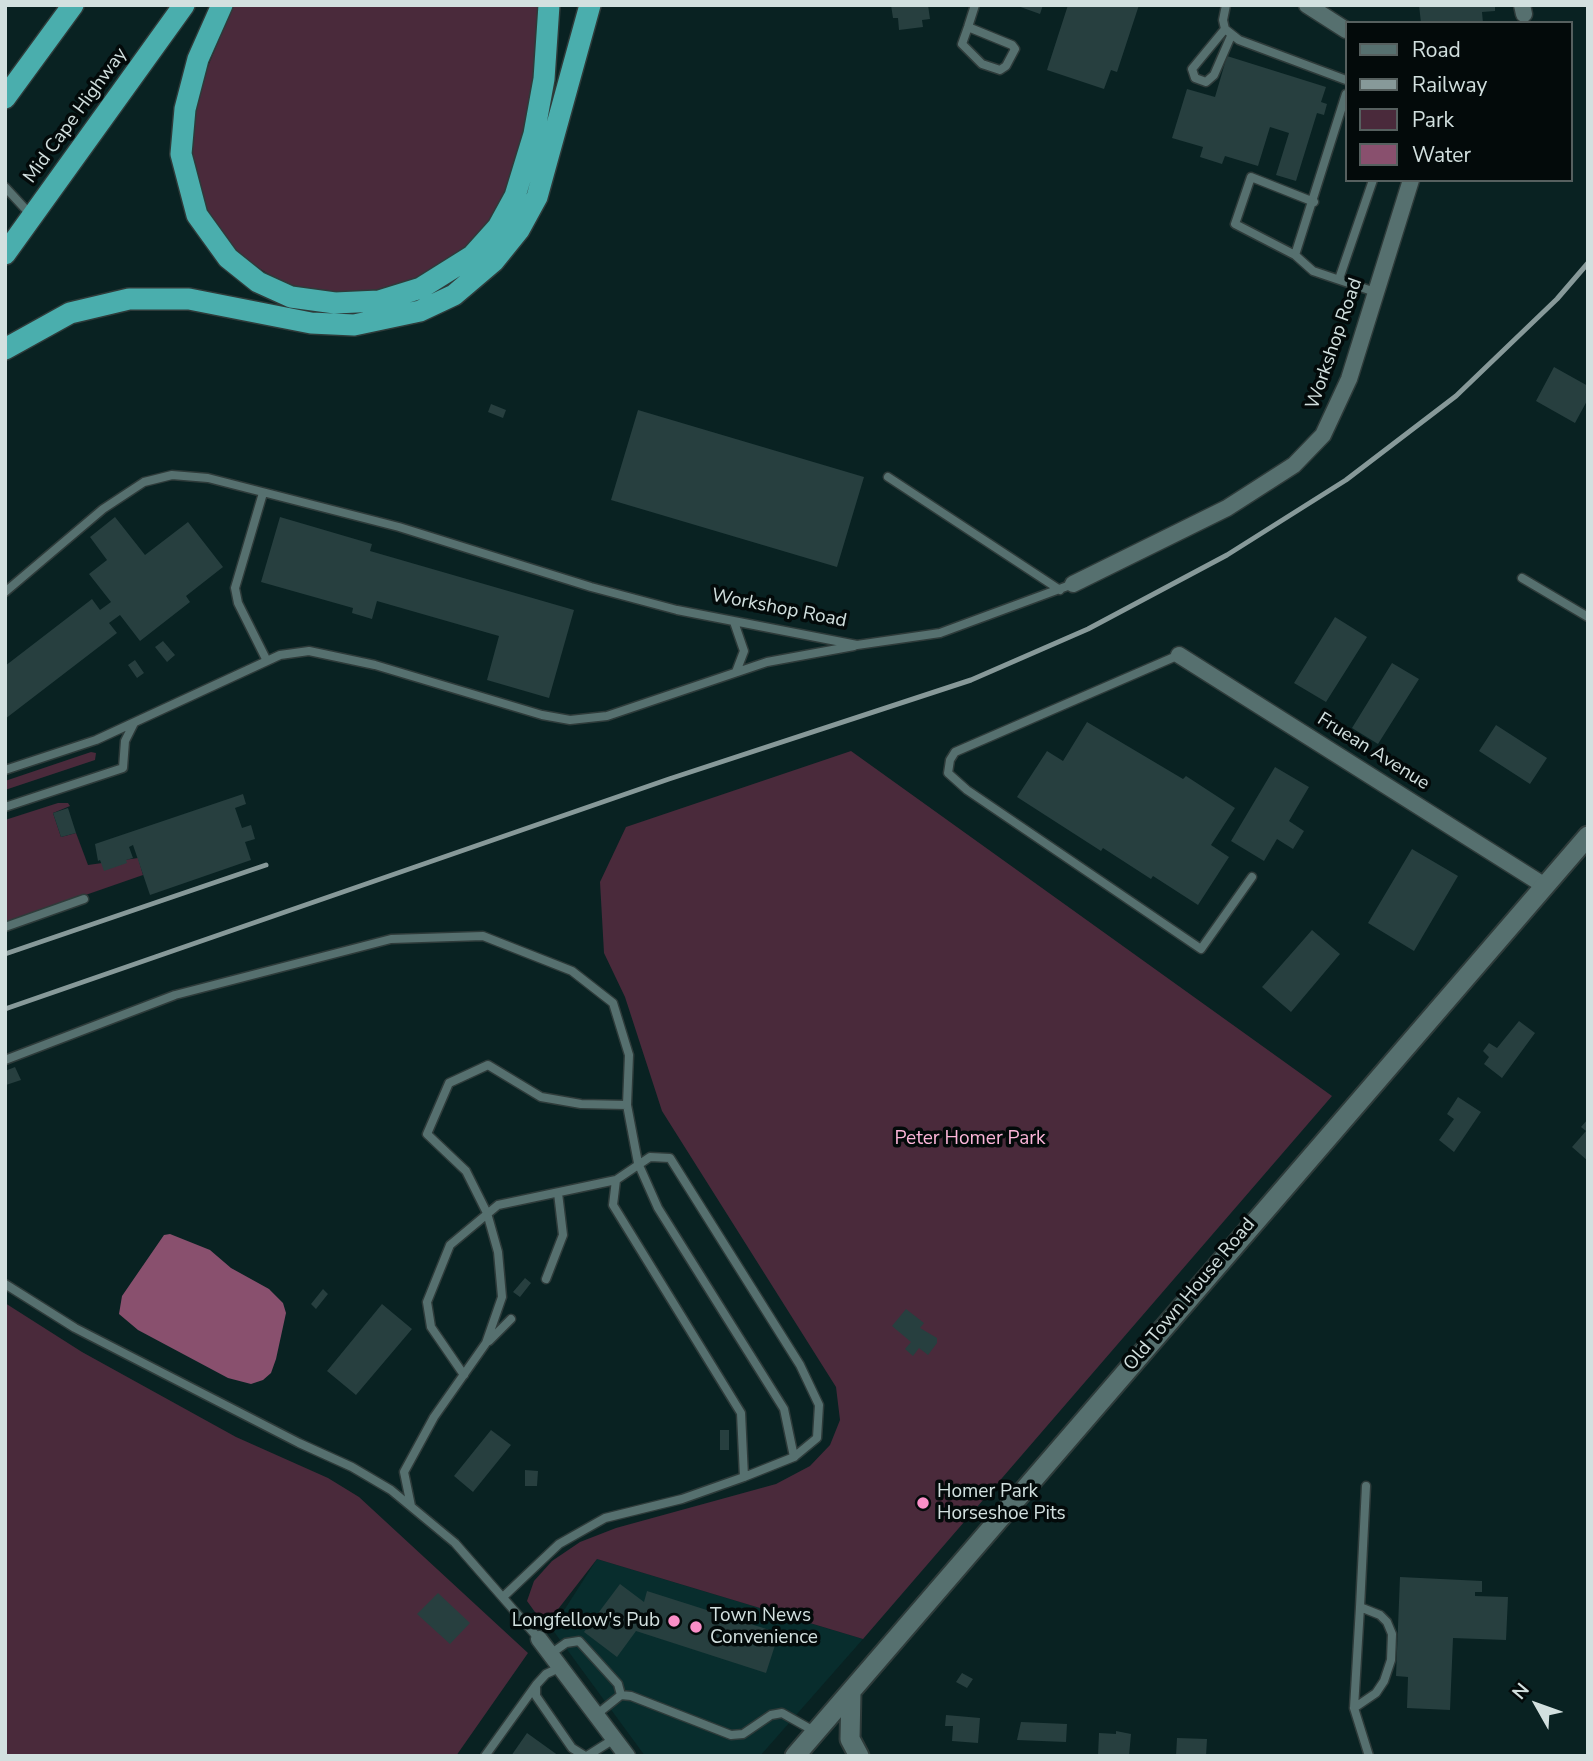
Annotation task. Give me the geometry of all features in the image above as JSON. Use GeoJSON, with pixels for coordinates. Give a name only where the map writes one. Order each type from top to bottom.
{"type":"FeatureCollection","features":[{"type":"Feature","properties":{"kind":"highway"},"geometry":{"type":"LineString","coordinates":[[5,98],[73,5]]}},
{"type":"Feature","properties":{"kind":"highway","name":"Mid Cape Highway"},"geometry":{"type":"LineString","coordinates":[[5,254],[184,5]]}},
{"type":"Feature","properties":{"kind":"highway"},"geometry":{"type":"LineString","coordinates":[[222,5],[198,59],[185,109],[181,154],[197,215],[228,258],[258,282],[291,297],[335,303],[379,301],[421,288],[472,256],[498,227],[515,196],[534,134],[544,79],[549,5]]}},
{"type":"Feature","properties":{"kind":"highway"},"geometry":{"type":"LineString","coordinates":[[5,349],[70,313],[130,299],[189,299],[311,323],[354,325],[419,311],[454,295],[494,261],[519,230],[537,197],[590,5]]}},
{"type":"Feature","properties":{"kind":"main road","name":"Old Town House Road"},"geometry":{"type":"LineString","coordinates":[[795,1756],[1258,1215],[1588,836]]}},
{"type":"Feature","properties":{"kind":"main road"},"geometry":{"type":"LineString","coordinates":[[851,1692],[850,1739],[859,1756]]}},
{"type":"Feature","properties":{"kind":"street"},"geometry":{"type":"LineString","coordinates":[[1307,5],[1344,29]]}},
{"type":"Feature","properties":{"kind":"street","name":"Workshop Road"},"geometry":{"type":"LineString","coordinates":[[1067,587],[1227,508],[1294,465],[1323,435],[1339,405],[1410,182]]}},
{"type":"Feature","properties":{"kind":"street","name":"Fruean Avenue"},"geometry":{"type":"LineString","coordinates":[[1179,654],[1545,886]]}},
{"type":"Feature","properties":{"kind":"street"},"geometry":{"type":"LineString","coordinates":[[539,1639],[628,1756]]}},
{"type":"Feature","properties":{"kind":"lane"},"geometry":{"type":"LineString","coordinates":[[968,26],[1015,48],[1013,57],[1006,66],[1000,70],[982,64],[971,56],[962,44],[968,26],[975,5]]}},
{"type":"Feature","properties":{"kind":"lane"},"geometry":{"type":"LineString","coordinates":[[1226,5],[1223,20],[1228,33],[1214,75],[1206,82],[1195,78],[1192,69],[1228,33]]}},
{"type":"Feature","properties":{"kind":"lane"},"geometry":{"type":"LineString","coordinates":[[1228,33],[1344,79]]}},
{"type":"Feature","properties":{"kind":"lane"},"geometry":{"type":"LineString","coordinates":[[1295,255],[1344,101]]}},
{"type":"Feature","properties":{"kind":"lane"},"geometry":{"type":"LineString","coordinates":[[1314,202],[1251,177],[1235,225],[1295,255],[1313,271],[1375,292]]}},
{"type":"Feature","properties":{"kind":"lane"},"geometry":{"type":"LineString","coordinates":[[1339,279],[1372,182]]}},
{"type":"Feature","properties":{"kind":"lane"},"geometry":{"type":"LineString","coordinates":[[5,187],[33,216]]}},
{"type":"Feature","properties":{"kind":"lane","name":"Workshop Road"},"geometry":{"type":"LineString","coordinates":[[5,592],[103,509],[144,482],[172,475],[186,475],[399,527],[591,587],[734,622],[857,645],[940,633],[1067,587]]}},
{"type":"Feature","properties":{"kind":"lane"},"geometry":{"type":"LineString","coordinates":[[888,477],[1067,587]]}},
{"type":"Feature","properties":{"kind":"lane"},"geometry":{"type":"LineString","coordinates":[[263,493],[234,588],[238,603],[268,661]]}},
{"type":"Feature","properties":{"kind":"lane"},"geometry":{"type":"LineString","coordinates":[[1522,578],[1588,617]]}},
{"type":"Feature","properties":{"kind":"lane"},"geometry":{"type":"LineString","coordinates":[[734,622],[744,651],[736,672]]}},
{"type":"Feature","properties":{"kind":"lane"},"geometry":{"type":"LineString","coordinates":[[5,770],[96,740],[280,655],[309,651],[375,665],[541,715],[570,720],[607,716],[789,656],[857,645]]}},
{"type":"Feature","properties":{"kind":"lane"},"geometry":{"type":"LineString","coordinates":[[1179,654],[955,752],[948,773],[967,790],[1201,949],[1252,877]]}},
{"type":"Feature","properties":{"kind":"lane"},"geometry":{"type":"LineString","coordinates":[[5,807],[123,768],[125,741],[134,723]]}},
{"type":"Feature","properties":{"kind":"lane"},"geometry":{"type":"LineString","coordinates":[[5,927],[84,898]]}},
{"type":"Feature","properties":{"kind":"lane"},"geometry":{"type":"LineString","coordinates":[[5,1060],[175,995],[391,939],[483,936],[572,971],[614,1003],[629,1055],[627,1105],[638,1163],[658,1208],[784,1409],[794,1457]]}},
{"type":"Feature","properties":{"kind":"lane"},"geometry":{"type":"LineString","coordinates":[[486,1343],[502,1297],[498,1252],[487,1213],[466,1171],[427,1133],[449,1083],[488,1065],[541,1097],[581,1104],[627,1105]]}},
{"type":"Feature","properties":{"kind":"lane"},"geometry":{"type":"LineString","coordinates":[[464,1375],[431,1327],[428,1302],[450,1245],[498,1205],[616,1180],[650,1157],[670,1158],[800,1365],[818,1405],[817,1438],[794,1457],[682,1499],[605,1518],[559,1544],[503,1597]]}},
{"type":"Feature","properties":{"kind":"lane"},"geometry":{"type":"LineString","coordinates":[[616,1180],[613,1205],[741,1413],[744,1477]]}},
{"type":"Feature","properties":{"kind":"lane"},"geometry":{"type":"LineString","coordinates":[[546,1279],[563,1235],[558,1193]]}},
{"type":"Feature","properties":{"kind":"lane"},"geometry":{"type":"LineString","coordinates":[[5,1284],[34,1305],[110,1347],[352,1467],[391,1490],[455,1543],[539,1639]]}},
{"type":"Feature","properties":{"kind":"lane"},"geometry":{"type":"LineString","coordinates":[[411,1506],[404,1472],[434,1417],[486,1343],[511,1319]]}},
{"type":"Feature","properties":{"kind":"lane"},"geometry":{"type":"LineString","coordinates":[[1366,1486],[1354,1708],[1368,1756]]}},
{"type":"Feature","properties":{"kind":"lane"},"geometry":{"type":"LineString","coordinates":[[1354,1708],[1376,1693],[1384,1681],[1391,1660],[1392,1634],[1387,1622],[1380,1615],[1360,1607]]}},
{"type":"Feature","properties":{"kind":"lane"},"geometry":{"type":"LineString","coordinates":[[549,1655],[566,1643],[579,1641],[618,1684],[621,1695]]}},
{"type":"Feature","properties":{"kind":"lane"},"geometry":{"type":"LineString","coordinates":[[485,1756],[536,1685],[546,1674],[559,1668]]}},
{"type":"Feature","properties":{"kind":"lane"},"geometry":{"type":"LineString","coordinates":[[536,1685],[536,1696],[572,1748],[586,1756],[614,1739]]}},
{"type":"Feature","properties":{"kind":"lane"},"geometry":{"type":"LineString","coordinates":[[596,1715],[621,1695],[631,1696],[731,1735],[743,1734],[771,1715],[782,1713],[817,1732]]}},
{"type":"Feature","properties":{"kind":"shaded area"},"geometry":{"type":"Polygon","coordinates":[[[597,1559],[863,1639],[760,1756],[645,1756],[552,1629],[597,1559]]]}},
{"type":"Feature","properties":{"kind":"green space"},"geometry":{"type":"Polygon","coordinates":[[[233,5],[542,5],[526,135],[506,196],[477,239],[446,265],[409,285],[366,293],[324,294],[281,282],[240,256],[214,224],[195,185],[190,146],[198,91],[233,5]]]}},
{"type":"Feature","properties":{"kind":"green space","name":"Peter Homer Park"},"geometry":{"type":"Polygon","coordinates":[[[851,751],[1332,1096],[863,1639],[597,1559],[545,1626],[527,1601],[534,1581],[552,1561],[580,1542],[616,1528],[776,1484],[810,1466],[830,1445],[840,1420],[836,1387],[662,1111],[625,997],[604,953],[600,882],[626,827],[851,751]]]}},
{"type":"Feature","properties":{"kind":"green space"},"geometry":{"type":"Polygon","coordinates":[[[91,752],[96,753],[95,760],[5,790],[5,781],[91,752]]]}},
{"type":"Feature","properties":{"kind":"green space"},"geometry":{"type":"Polygon","coordinates":[[[58,803],[68,803],[70,806],[53,813],[61,837],[76,833],[88,865],[138,858],[143,875],[5,923],[5,820],[58,803]]]}},
{"type":"Feature","properties":{"kind":"green space"},"geometry":{"type":"Polygon","coordinates":[[[5,1303],[82,1352],[236,1437],[328,1478],[359,1497],[528,1653],[456,1756],[5,1756],[5,1303]]]}},
{"type":"Feature","properties":{"kind":"water"},"geometry":{"type":"Polygon","coordinates":[[[170,1234],[210,1250],[231,1268],[269,1289],[283,1303],[286,1313],[276,1359],[271,1373],[263,1380],[251,1384],[228,1378],[138,1330],[119,1314],[122,1296],[164,1235],[170,1234]]]}},
{"type":"Feature","properties":{"kind":"building"},"geometry":{"type":"Polygon","coordinates":[[[891,5],[928,5],[930,19],[922,20],[923,27],[899,30],[898,18],[893,18],[891,5]]]}},
{"type":"Feature","properties":{"kind":"building"},"geometry":{"type":"Polygon","coordinates":[[[1015,5],[1043,5],[1040,14],[1015,5]]]}},
{"type":"Feature","properties":{"kind":"building"},"geometry":{"type":"Polygon","coordinates":[[[1068,5],[1139,5],[1117,72],[1111,70],[1104,89],[1047,70],[1068,5]]]}},
{"type":"Feature","properties":{"kind":"building"},"geometry":{"type":"Polygon","coordinates":[[[1419,5],[1495,5],[1495,11],[1482,12],[1483,21],[1421,21],[1419,5]]]}},
{"type":"Feature","properties":{"kind":"building"},"geometry":{"type":"Polygon","coordinates":[[[1227,56],[1326,87],[1321,102],[1327,104],[1324,115],[1317,113],[1296,181],[1276,175],[1289,133],[1270,127],[1258,166],[1225,156],[1222,164],[1200,157],[1203,147],[1172,138],[1187,89],[1215,97],[1227,56]]]}},
{"type":"Feature","properties":{"kind":"building"},"geometry":{"type":"Polygon","coordinates":[[[1554,367],[1588,386],[1588,399],[1575,423],[1536,401],[1554,367]]]}},
{"type":"Feature","properties":{"kind":"building"},"geometry":{"type":"Polygon","coordinates":[[[491,404],[506,410],[503,418],[488,412],[491,404]]]}},
{"type":"Feature","properties":{"kind":"building"},"geometry":{"type":"Polygon","coordinates":[[[638,410],[864,477],[837,567],[611,500],[638,410]]]}},
{"type":"Feature","properties":{"kind":"building"},"geometry":{"type":"Polygon","coordinates":[[[115,517],[145,555],[188,522],[223,567],[186,596],[190,602],[140,641],[120,615],[109,623],[117,633],[5,719],[5,666],[92,599],[100,610],[111,602],[89,574],[107,560],[90,537],[115,517]]]}},
{"type":"Feature","properties":{"kind":"building"},"geometry":{"type":"Polygon","coordinates":[[[280,517],[372,544],[370,551],[574,610],[549,698],[487,680],[499,636],[377,601],[372,619],[352,613],[353,608],[261,582],[280,517]]]}},
{"type":"Feature","properties":{"kind":"building"},"geometry":{"type":"Polygon","coordinates":[[[1335,617],[1367,637],[1326,702],[1294,683],[1335,617]]]}},
{"type":"Feature","properties":{"kind":"building"},"geometry":{"type":"Polygon","coordinates":[[[163,641],[175,655],[167,662],[155,647],[163,641]]]}},
{"type":"Feature","properties":{"kind":"building"},"geometry":{"type":"Polygon","coordinates":[[[135,660],[144,673],[137,678],[128,665],[135,660]]]}},
{"type":"Feature","properties":{"kind":"building"},"geometry":{"type":"Polygon","coordinates":[[[1392,663],[1419,679],[1378,744],[1352,728],[1392,663]]]}},
{"type":"Feature","properties":{"kind":"building"},"geometry":{"type":"Polygon","coordinates":[[[1087,722],[1183,779],[1186,776],[1235,808],[1211,845],[1229,857],[1198,905],[1103,848],[1101,851],[1017,797],[1047,751],[1063,761],[1087,722]]]}},
{"type":"Feature","properties":{"kind":"building"},"geometry":{"type":"Polygon","coordinates":[[[1496,725],[1547,758],[1530,784],[1479,751],[1496,725]]]}},
{"type":"Feature","properties":{"kind":"building"},"geometry":{"type":"Polygon","coordinates":[[[1275,767],[1309,787],[1289,821],[1304,831],[1293,849],[1277,839],[1264,861],[1231,841],[1275,767]]]}},
{"type":"Feature","properties":{"kind":"building"},"geometry":{"type":"Polygon","coordinates":[[[243,794],[246,804],[235,808],[242,828],[251,825],[255,839],[245,842],[251,860],[150,895],[133,845],[129,847],[133,858],[126,860],[127,863],[104,871],[100,860],[98,861],[95,844],[243,794]]]}},
{"type":"Feature","properties":{"kind":"building"},"geometry":{"type":"Polygon","coordinates":[[[68,808],[76,833],[61,837],[53,813],[68,808]]]}},
{"type":"Feature","properties":{"kind":"building"},"geometry":{"type":"Polygon","coordinates":[[[1412,849],[1458,876],[1414,951],[1368,923],[1412,849]]]}},
{"type":"Feature","properties":{"kind":"building"},"geometry":{"type":"Polygon","coordinates":[[[1312,930],[1340,954],[1291,1012],[1262,987],[1312,930]]]}},
{"type":"Feature","properties":{"kind":"building"},"geometry":{"type":"Polygon","coordinates":[[[1519,1021],[1535,1033],[1502,1078],[1484,1064],[1489,1057],[1483,1051],[1489,1043],[1497,1048],[1519,1021]]]}},
{"type":"Feature","properties":{"kind":"building"},"geometry":{"type":"Polygon","coordinates":[[[15,1067],[21,1080],[6,1085],[5,1071],[15,1067]]]}},
{"type":"Feature","properties":{"kind":"building"},"geometry":{"type":"Polygon","coordinates":[[[1458,1097],[1481,1112],[1454,1152],[1439,1140],[1454,1119],[1447,1114],[1458,1097]]]}},
{"type":"Feature","properties":{"kind":"building"},"geometry":{"type":"Polygon","coordinates":[[[1588,1119],[1588,1161],[1572,1147],[1586,1131],[1581,1127],[1588,1119]]]}},
{"type":"Feature","properties":{"kind":"building"},"geometry":{"type":"Polygon","coordinates":[[[525,1278],[531,1283],[520,1297],[513,1292],[525,1278]]]}},
{"type":"Feature","properties":{"kind":"building"},"geometry":{"type":"Polygon","coordinates":[[[323,1289],[328,1294],[316,1309],[311,1304],[323,1289]]]}},
{"type":"Feature","properties":{"kind":"building"},"geometry":{"type":"Polygon","coordinates":[[[382,1304],[412,1329],[356,1395],[327,1371],[382,1304]]]}},
{"type":"Feature","properties":{"kind":"building"},"geometry":{"type":"Polygon","coordinates":[[[906,1309],[924,1323],[920,1328],[937,1338],[937,1343],[928,1355],[919,1348],[913,1356],[905,1349],[911,1342],[892,1326],[906,1309]]]}},
{"type":"Feature","properties":{"kind":"building"},"geometry":{"type":"Polygon","coordinates":[[[491,1430],[511,1445],[473,1492],[454,1476],[491,1430]]]}},
{"type":"Feature","properties":{"kind":"building"},"geometry":{"type":"Polygon","coordinates":[[[720,1430],[729,1430],[729,1450],[720,1450],[720,1430]]]}},
{"type":"Feature","properties":{"kind":"building"},"geometry":{"type":"Polygon","coordinates":[[[525,1470],[538,1471],[537,1486],[525,1486],[525,1470]]]}},
{"type":"Feature","properties":{"kind":"building"},"geometry":{"type":"Polygon","coordinates":[[[1400,1577],[1482,1581],[1482,1592],[1475,1592],[1475,1596],[1508,1597],[1506,1640],[1453,1638],[1450,1710],[1407,1708],[1408,1677],[1396,1676],[1400,1577]]]}},
{"type":"Feature","properties":{"kind":"building"},"geometry":{"type":"Polygon","coordinates":[[[620,1584],[644,1602],[647,1591],[779,1633],[766,1673],[636,1631],[617,1657],[584,1632],[620,1584]]]}},
{"type":"Feature","properties":{"kind":"building"},"geometry":{"type":"Polygon","coordinates":[[[438,1593],[470,1623],[450,1644],[417,1614],[438,1593]]]}},
{"type":"Feature","properties":{"kind":"building"},"geometry":{"type":"Polygon","coordinates":[[[962,1673],[973,1679],[967,1688],[956,1682],[962,1673]]]}},
{"type":"Feature","properties":{"kind":"building"},"geometry":{"type":"Polygon","coordinates":[[[946,1715],[980,1718],[978,1743],[952,1741],[953,1726],[945,1726],[946,1715]]]}},
{"type":"Feature","properties":{"kind":"building"},"geometry":{"type":"Polygon","coordinates":[[[1021,1722],[1067,1724],[1066,1742],[1017,1740],[1021,1722]]]}},
{"type":"Feature","properties":{"kind":"building"},"geometry":{"type":"Polygon","coordinates":[[[1116,1731],[1131,1734],[1129,1756],[1098,1756],[1099,1733],[1116,1734],[1116,1731]]]}},
{"type":"Feature","properties":{"kind":"building"},"geometry":{"type":"Polygon","coordinates":[[[527,1733],[559,1756],[511,1756],[527,1733]]]}},
{"type":"Feature","properties":{"kind":"building"},"geometry":{"type":"Polygon","coordinates":[[[1177,1738],[1207,1739],[1206,1756],[1176,1756],[1177,1738]]]}},
{"type":"Feature","properties":{"kind":"railway"},"geometry":{"type":"LineString","coordinates":[[5,1009],[669,779],[971,680],[1088,629],[1227,555],[1346,480],[1456,396],[1557,299],[1588,263]]}},
{"type":"Feature","properties":{"kind":"railway"},"geometry":{"type":"LineString","coordinates":[[5,954],[266,865]]}},
{"type":"Feature","properties":{"kind":"place","name":"Homer Park Horseshoe Pits"},"geometry":{"type":"Point","coordinates":[923,1503]}},
{"type":"Feature","properties":{"kind":"place","name":"Longfellow's Pub"},"geometry":{"type":"Point","coordinates":[674,1621]}},
{"type":"Feature","properties":{"kind":"place","name":"Town News Convenience"},"geometry":{"type":"Point","coordinates":[696,1627]}}]}
